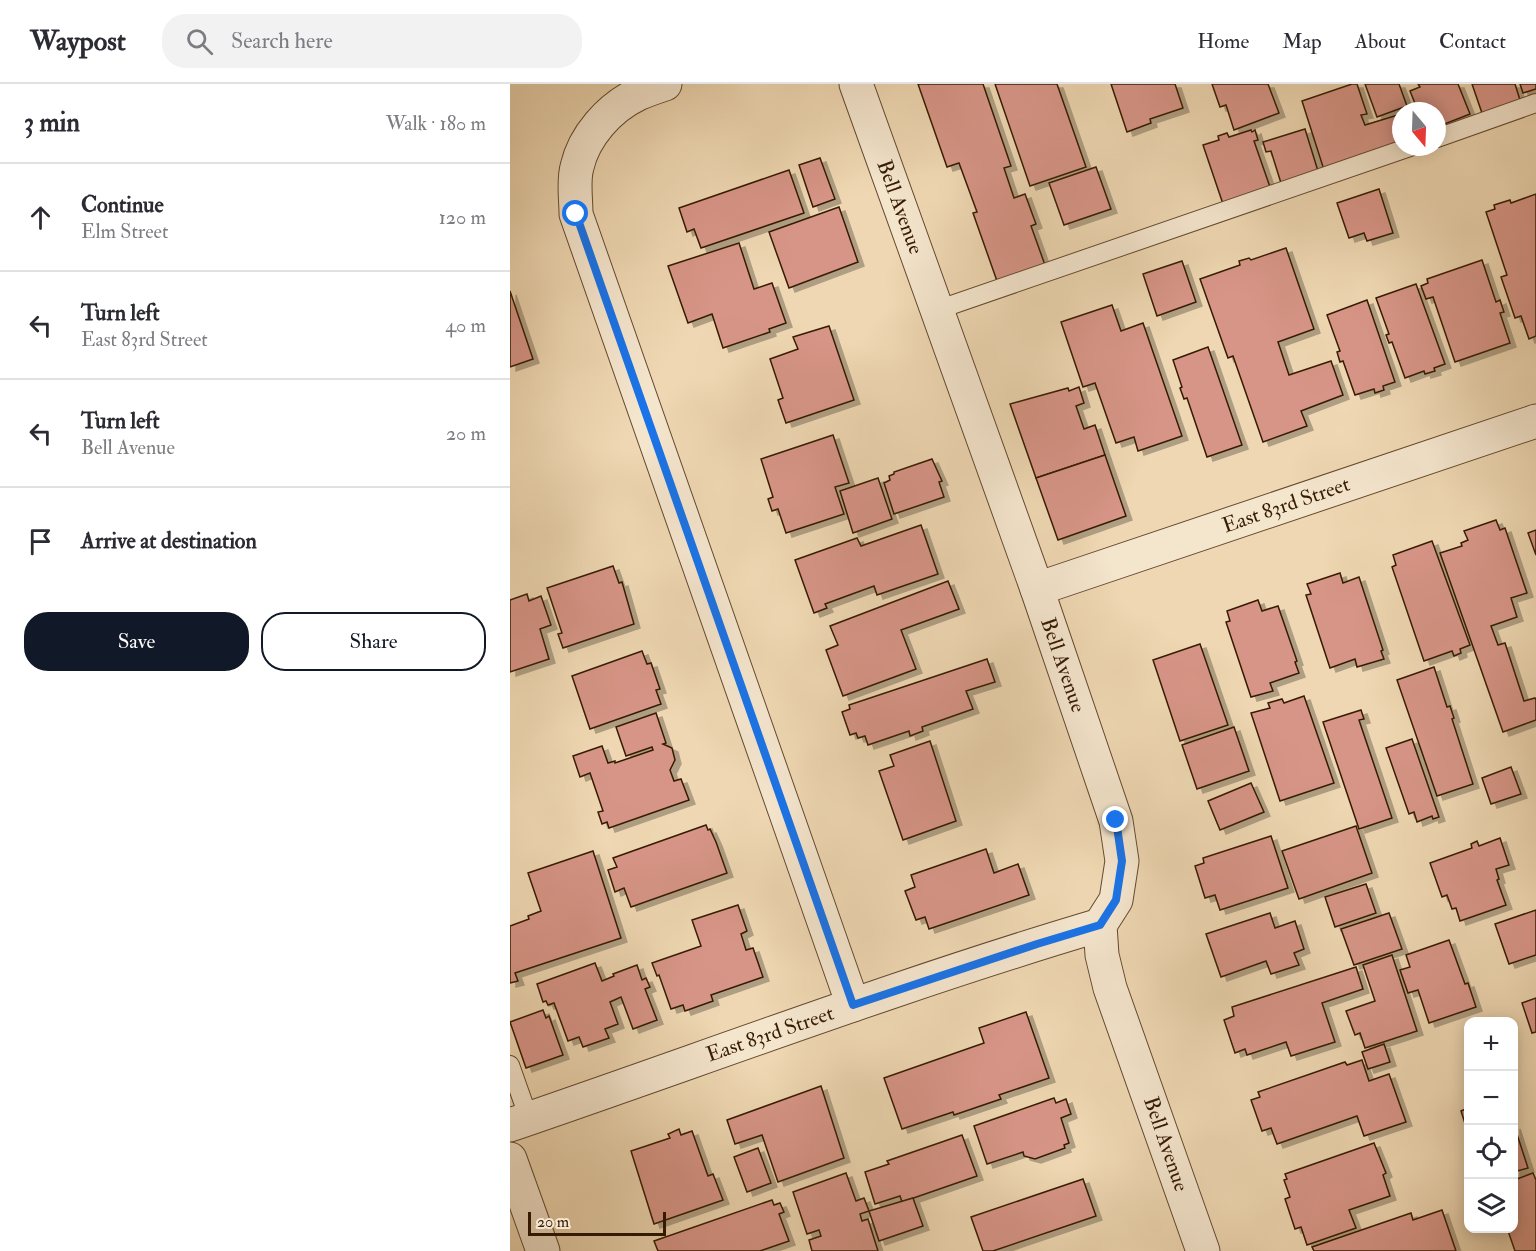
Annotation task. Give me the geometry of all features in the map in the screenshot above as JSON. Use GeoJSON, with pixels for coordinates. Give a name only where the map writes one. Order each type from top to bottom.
{"type":"FeatureCollection","features":[{"type":"Feature","properties":{"kind":"street"},"geometry":{"type":"LineString","coordinates":[[665,84],[638,94],[619,94],[604,119],[586,142],[576,169],[576,214],[853,1005]]}},
{"type":"Feature","properties":{"kind":"street","name":"Bell Avenue"},"geometry":{"type":"LineString","coordinates":[[856,84],[1037,589],[1116,820],[1122,861],[1116,900],[1100,925],[1102,955],[1110,988],[1203,1251]]}},
{"type":"Feature","properties":{"kind":"street","name":"East 83rd Street"},"geometry":{"type":"LineString","coordinates":[[1037,589],[1536,421]]}},
{"type":"Feature","properties":{"kind":"street","name":"East 83rd Street"},"geometry":{"type":"LineString","coordinates":[[519,1122],[853,1005],[1100,925]]}},
{"type":"Feature","properties":{"kind":"street"},"geometry":{"type":"LineString","coordinates":[[510,1159],[543,1251]]}},
{"type":"Feature","properties":{"kind":"lane"},"geometry":{"type":"LineString","coordinates":[[1446,135],[1536,103]]}},
{"type":"Feature","properties":{"kind":"lane"},"geometry":{"type":"LineString","coordinates":[[937,310],[1392,153]]}},
{"type":"Feature","properties":{"kind":"lane"},"geometry":{"type":"LineString","coordinates":[[510,1065],[519,1122]]}},
{"type":"Feature","properties":{"kind":"building"},"geometry":{"type":"Polygon","coordinates":[[[918,84],[983,84],[1011,166],[1004,168],[1014,198],[1025,194],[1036,224],[1031,226],[1045,265],[997,281],[973,213],[977,212],[959,163],[947,167],[918,84]]]}},
{"type":"Feature","properties":{"kind":"building"},"geometry":{"type":"Polygon","coordinates":[[[995,84],[1057,84],[1086,167],[1030,186],[995,84]]]}},
{"type":"Feature","properties":{"kind":"building"},"geometry":{"type":"Polygon","coordinates":[[[1111,84],[1175,84],[1183,108],[1150,119],[1151,123],[1127,132],[1111,84]]]}},
{"type":"Feature","properties":{"kind":"building"},"geometry":{"type":"Polygon","coordinates":[[[1212,84],[1268,84],[1279,113],[1234,130],[1226,105],[1220,107],[1212,84]]]}},
{"type":"Feature","properties":{"kind":"building"},"geometry":{"type":"Polygon","coordinates":[[[1357,84],[1367,114],[1361,115],[1365,125],[1392,117],[1392,148],[1324,170],[1302,101],[1357,84]]]}},
{"type":"Feature","properties":{"kind":"building"},"geometry":{"type":"Polygon","coordinates":[[[1365,84],[1399,84],[1406,102],[1392,102],[1392,112],[1377,117],[1365,84]]]}},
{"type":"Feature","properties":{"kind":"building"},"geometry":{"type":"Polygon","coordinates":[[[1418,84],[1458,84],[1470,114],[1446,123],[1446,102],[1414,102],[1410,91],[1420,87],[1418,84]]]}},
{"type":"Feature","properties":{"kind":"building"},"geometry":{"type":"Polygon","coordinates":[[[1472,84],[1515,84],[1521,103],[1483,116],[1472,84]]]}},
{"type":"Feature","properties":{"kind":"building"},"geometry":{"type":"Polygon","coordinates":[[[1520,84],[1536,84],[1536,89],[1523,93],[1520,84]]]}},
{"type":"Feature","properties":{"kind":"building"},"geometry":{"type":"Polygon","coordinates":[[[1305,129],[1318,171],[1281,183],[1271,151],[1266,152],[1263,142],[1305,129]]]}},
{"type":"Feature","properties":{"kind":"building"},"geometry":{"type":"Polygon","coordinates":[[[1251,130],[1252,132],[1255,130],[1258,140],[1254,141],[1270,187],[1223,204],[1203,145],[1219,140],[1218,136],[1227,133],[1229,137],[1251,130]]]}},
{"type":"Feature","properties":{"kind":"building"},"geometry":{"type":"Polygon","coordinates":[[[820,158],[835,199],[813,207],[799,165],[820,158]]]}},
{"type":"Feature","properties":{"kind":"building"},"geometry":{"type":"Polygon","coordinates":[[[1096,167],[1111,209],[1064,225],[1049,183],[1096,167]]]}},
{"type":"Feature","properties":{"kind":"building"},"geometry":{"type":"Polygon","coordinates":[[[789,170],[804,213],[701,248],[694,229],[687,232],[679,208],[789,170]]]}},
{"type":"Feature","properties":{"kind":"building"},"geometry":{"type":"Polygon","coordinates":[[[1379,189],[1393,233],[1367,241],[1364,233],[1349,238],[1337,203],[1379,189]]]}},
{"type":"Feature","properties":{"kind":"building"},"geometry":{"type":"Polygon","coordinates":[[[1536,194],[1536,336],[1529,339],[1521,316],[1515,318],[1501,277],[1507,275],[1486,212],[1495,209],[1494,205],[1510,200],[1511,203],[1536,194]]]}},
{"type":"Feature","properties":{"kind":"building"},"geometry":{"type":"Polygon","coordinates":[[[839,207],[858,262],[789,288],[769,232],[839,207]]]}},
{"type":"Feature","properties":{"kind":"building"},"geometry":{"type":"Polygon","coordinates":[[[739,243],[754,289],[772,283],[786,323],[769,329],[770,332],[723,348],[712,314],[688,323],[668,266],[739,243]]]}},
{"type":"Feature","properties":{"kind":"building"},"geometry":{"type":"Polygon","coordinates":[[[1286,248],[1314,329],[1278,342],[1289,375],[1331,361],[1343,395],[1301,411],[1307,426],[1263,442],[1233,356],[1228,358],[1200,279],[1240,265],[1239,261],[1249,258],[1251,260],[1286,248]]]}},
{"type":"Feature","properties":{"kind":"building"},"geometry":{"type":"Polygon","coordinates":[[[1482,260],[1496,302],[1500,300],[1504,312],[1500,313],[1510,343],[1455,362],[1433,297],[1426,299],[1421,286],[1428,283],[1427,279],[1482,260]]]}},
{"type":"Feature","properties":{"kind":"building"},"geometry":{"type":"Polygon","coordinates":[[[1182,261],[1196,302],[1157,316],[1143,274],[1182,261]]]}},
{"type":"Feature","properties":{"kind":"building"},"geometry":{"type":"Polygon","coordinates":[[[1416,284],[1445,364],[1434,368],[1435,371],[1425,374],[1424,371],[1405,378],[1392,342],[1389,343],[1386,335],[1389,334],[1376,298],[1416,284]]]}},
{"type":"Feature","properties":{"kind":"building"},"geometry":{"type":"Polygon","coordinates":[[[510,291],[533,359],[510,367],[510,291]]]}},
{"type":"Feature","properties":{"kind":"building"},"geometry":{"type":"Polygon","coordinates":[[[1367,300],[1395,382],[1383,386],[1384,390],[1375,393],[1374,389],[1355,395],[1343,361],[1340,362],[1337,352],[1340,351],[1327,315],[1367,300]]]}},
{"type":"Feature","properties":{"kind":"building"},"geometry":{"type":"Polygon","coordinates":[[[1112,305],[1121,331],[1143,323],[1182,436],[1138,451],[1134,437],[1116,443],[1095,383],[1083,387],[1061,322],[1112,305]]]}},
{"type":"Feature","properties":{"kind":"building"},"geometry":{"type":"Polygon","coordinates":[[[829,326],[854,400],[786,423],[778,400],[783,398],[770,359],[798,349],[793,337],[829,326]]]}},
{"type":"Feature","properties":{"kind":"building"},"geometry":{"type":"Polygon","coordinates":[[[1208,347],[1242,445],[1207,457],[1187,398],[1184,399],[1180,388],[1182,387],[1173,360],[1208,347]]]}},
{"type":"Feature","properties":{"kind":"building"},"geometry":{"type":"Polygon","coordinates":[[[1079,387],[1084,403],[1076,406],[1084,429],[1095,425],[1105,455],[1036,478],[1010,404],[1079,387]]]}},
{"type":"Feature","properties":{"kind":"building"},"geometry":{"type":"Polygon","coordinates":[[[833,435],[849,483],[835,487],[844,514],[786,533],[778,509],[772,511],[768,499],[773,497],[761,459],[833,435]]]}},
{"type":"Feature","properties":{"kind":"building"},"geometry":{"type":"Polygon","coordinates":[[[1105,455],[1126,516],[1058,540],[1036,478],[1105,455]]]}},
{"type":"Feature","properties":{"kind":"building"},"geometry":{"type":"Polygon","coordinates":[[[932,459],[942,481],[939,482],[944,497],[894,514],[884,483],[890,480],[889,476],[894,472],[932,459]]]}},
{"type":"Feature","properties":{"kind":"building"},"geometry":{"type":"Polygon","coordinates":[[[878,478],[892,519],[853,533],[840,491],[878,478]]]}},
{"type":"Feature","properties":{"kind":"building"},"geometry":{"type":"Polygon","coordinates":[[[1496,520],[1500,530],[1505,528],[1527,593],[1511,598],[1517,617],[1491,626],[1498,645],[1505,643],[1524,701],[1535,698],[1536,700],[1536,720],[1503,732],[1440,553],[1462,546],[1461,543],[1468,540],[1464,531],[1496,520]]]}},
{"type":"Feature","properties":{"kind":"building"},"geometry":{"type":"Polygon","coordinates":[[[921,525],[938,574],[877,595],[874,586],[825,604],[827,608],[814,613],[795,560],[857,538],[861,546],[921,525]]]}},
{"type":"Feature","properties":{"kind":"building"},"geometry":{"type":"Polygon","coordinates":[[[1536,530],[1536,555],[1528,533],[1536,530]]]}},
{"type":"Feature","properties":{"kind":"building"},"geometry":{"type":"Polygon","coordinates":[[[1432,541],[1470,645],[1460,649],[1461,653],[1454,656],[1452,651],[1424,661],[1392,567],[1396,565],[1393,555],[1432,541]]]}},
{"type":"Feature","properties":{"kind":"building"},"geometry":{"type":"Polygon","coordinates":[[[613,566],[619,583],[622,582],[634,624],[563,648],[558,634],[562,633],[547,588],[613,566]]]}},
{"type":"Feature","properties":{"kind":"building"},"geometry":{"type":"Polygon","coordinates":[[[1340,573],[1343,583],[1359,577],[1384,659],[1357,667],[1355,659],[1330,668],[1306,595],[1311,594],[1307,584],[1340,573]]]}},
{"type":"Feature","properties":{"kind":"building"},"geometry":{"type":"Polygon","coordinates":[[[948,581],[959,609],[901,630],[916,669],[843,696],[826,650],[838,645],[830,626],[948,581]]]}},
{"type":"Feature","properties":{"kind":"building"},"geometry":{"type":"Polygon","coordinates":[[[527,594],[529,601],[541,596],[551,625],[540,629],[549,659],[510,672],[510,600],[527,594]]]}},
{"type":"Feature","properties":{"kind":"building"},"geometry":{"type":"Polygon","coordinates":[[[1258,600],[1262,611],[1278,606],[1299,673],[1270,683],[1273,691],[1251,697],[1226,622],[1230,621],[1227,611],[1258,600]]]}},
{"type":"Feature","properties":{"kind":"building"},"geometry":{"type":"Polygon","coordinates":[[[1200,644],[1228,725],[1180,741],[1153,660],[1200,644]]]}},
{"type":"Feature","properties":{"kind":"building"},"geometry":{"type":"Polygon","coordinates":[[[642,651],[647,664],[651,663],[660,689],[656,690],[661,704],[590,729],[572,676],[642,651]]]}},
{"type":"Feature","properties":{"kind":"building"},"geometry":{"type":"Polygon","coordinates":[[[987,659],[995,682],[966,691],[973,709],[922,727],[923,731],[910,736],[909,731],[868,745],[865,736],[858,738],[856,733],[850,735],[842,712],[850,709],[849,705],[987,659]]]}},
{"type":"Feature","properties":{"kind":"building"},"geometry":{"type":"Polygon","coordinates":[[[1434,667],[1447,707],[1450,706],[1454,718],[1452,719],[1473,784],[1437,796],[1397,680],[1434,667]]]}},
{"type":"Feature","properties":{"kind":"building"},"geometry":{"type":"Polygon","coordinates":[[[1304,696],[1334,783],[1280,801],[1251,713],[1270,708],[1268,703],[1282,699],[1284,703],[1304,696]]]}},
{"type":"Feature","properties":{"kind":"building"},"geometry":{"type":"Polygon","coordinates":[[[1361,710],[1364,719],[1359,720],[1392,818],[1359,829],[1323,722],[1361,710]]]}},
{"type":"Feature","properties":{"kind":"building"},"geometry":{"type":"Polygon","coordinates":[[[656,713],[666,743],[663,744],[672,748],[675,760],[670,770],[674,781],[681,779],[689,800],[609,828],[607,822],[602,824],[598,812],[603,811],[590,773],[580,777],[573,756],[602,746],[608,763],[615,761],[615,763],[653,750],[652,747],[626,756],[616,727],[656,713]]]}},
{"type":"Feature","properties":{"kind":"building"},"geometry":{"type":"Polygon","coordinates":[[[1234,727],[1249,771],[1197,789],[1182,745],[1234,727]]]}},
{"type":"Feature","properties":{"kind":"building"},"geometry":{"type":"Polygon","coordinates":[[[1412,739],[1439,817],[1433,819],[1432,816],[1417,822],[1414,812],[1409,814],[1386,748],[1412,739]]]}},
{"type":"Feature","properties":{"kind":"building"},"geometry":{"type":"Polygon","coordinates":[[[930,741],[956,821],[903,840],[879,771],[894,766],[890,755],[930,741]]]}},
{"type":"Feature","properties":{"kind":"building"},"geometry":{"type":"Polygon","coordinates":[[[1511,767],[1521,794],[1491,804],[1482,778],[1511,767]]]}},
{"type":"Feature","properties":{"kind":"building"},"geometry":{"type":"Polygon","coordinates":[[[1251,783],[1264,812],[1220,830],[1208,801],[1251,783]]]}},
{"type":"Feature","properties":{"kind":"building"},"geometry":{"type":"Polygon","coordinates":[[[706,825],[716,842],[727,873],[631,907],[624,888],[615,892],[608,870],[617,867],[613,858],[706,825]]]}},
{"type":"Feature","properties":{"kind":"building"},"geometry":{"type":"Polygon","coordinates":[[[1356,826],[1372,873],[1299,899],[1282,851],[1356,826]]]}},
{"type":"Feature","properties":{"kind":"building"},"geometry":{"type":"Polygon","coordinates":[[[1271,836],[1288,888],[1220,910],[1215,895],[1205,898],[1195,866],[1204,863],[1203,858],[1271,836]]]}},
{"type":"Feature","properties":{"kind":"building"},"geometry":{"type":"Polygon","coordinates":[[[1500,838],[1509,865],[1496,869],[1499,879],[1497,880],[1506,905],[1460,921],[1456,908],[1452,909],[1447,895],[1442,897],[1430,863],[1472,848],[1471,844],[1477,841],[1479,846],[1500,838]]]}},
{"type":"Feature","properties":{"kind":"building"},"geometry":{"type":"Polygon","coordinates":[[[986,849],[994,873],[1018,864],[1029,895],[929,929],[925,917],[916,920],[905,891],[915,887],[911,875],[986,849]]]}},
{"type":"Feature","properties":{"kind":"building"},"geometry":{"type":"Polygon","coordinates":[[[593,851],[621,938],[515,973],[518,981],[510,983],[510,926],[529,919],[528,916],[541,911],[528,873],[593,851]]]}},
{"type":"Feature","properties":{"kind":"building"},"geometry":{"type":"Polygon","coordinates":[[[1366,884],[1376,913],[1335,927],[1325,897],[1366,884]]]}},
{"type":"Feature","properties":{"kind":"building"},"geometry":{"type":"Polygon","coordinates":[[[738,905],[747,931],[741,934],[746,950],[753,948],[763,977],[711,995],[713,1001],[685,1011],[683,1005],[671,1009],[659,975],[657,976],[652,963],[701,946],[692,920],[738,905]]]}},
{"type":"Feature","properties":{"kind":"building"},"geometry":{"type":"Polygon","coordinates":[[[1536,910],[1536,955],[1509,964],[1495,924],[1536,910]]]}},
{"type":"Feature","properties":{"kind":"building"},"geometry":{"type":"Polygon","coordinates":[[[1270,913],[1275,928],[1295,921],[1304,949],[1294,953],[1299,965],[1271,974],[1266,961],[1221,977],[1206,934],[1270,913]]]}},
{"type":"Feature","properties":{"kind":"building"},"geometry":{"type":"Polygon","coordinates":[[[1389,913],[1402,949],[1354,965],[1341,929],[1389,913]]]}},
{"type":"Feature","properties":{"kind":"building"},"geometry":{"type":"Polygon","coordinates":[[[1449,940],[1476,1007],[1429,1023],[1418,990],[1408,993],[1400,970],[1410,967],[1406,955],[1449,940]]]}},
{"type":"Feature","properties":{"kind":"building"},"geometry":{"type":"Polygon","coordinates":[[[1392,955],[1417,1031],[1365,1048],[1360,1033],[1355,1035],[1346,1011],[1375,1001],[1363,965],[1392,955]]]}},
{"type":"Feature","properties":{"kind":"building"},"geometry":{"type":"Polygon","coordinates":[[[595,963],[602,981],[637,965],[642,980],[646,978],[650,987],[645,989],[657,1020],[633,1029],[621,997],[610,1002],[618,1024],[605,1029],[609,1038],[583,1047],[579,1037],[568,1041],[554,1003],[548,1005],[546,1001],[543,1002],[537,984],[595,963]]]}},
{"type":"Feature","properties":{"kind":"building"},"geometry":{"type":"Polygon","coordinates":[[[1356,967],[1363,989],[1322,1003],[1335,1042],[1291,1056],[1286,1042],[1247,1055],[1245,1049],[1235,1053],[1224,1020],[1234,1016],[1232,1007],[1356,967]]]}},
{"type":"Feature","properties":{"kind":"building"},"geometry":{"type":"Polygon","coordinates":[[[1536,998],[1536,1032],[1532,1033],[1522,1003],[1536,998]]]}},
{"type":"Feature","properties":{"kind":"building"},"geometry":{"type":"Polygon","coordinates":[[[543,1010],[546,1018],[549,1016],[563,1055],[526,1068],[510,1022],[543,1010]]]}},
{"type":"Feature","properties":{"kind":"building"},"geometry":{"type":"Polygon","coordinates":[[[1026,1012],[1049,1078],[999,1095],[1001,1099],[902,1129],[884,1078],[984,1043],[979,1028],[1026,1012]]]}},
{"type":"Feature","properties":{"kind":"building"},"geometry":{"type":"Polygon","coordinates":[[[1384,1044],[1390,1062],[1368,1069],[1362,1052],[1384,1044]]]}},
{"type":"Feature","properties":{"kind":"building"},"geometry":{"type":"Polygon","coordinates":[[[1362,1060],[1369,1081],[1389,1074],[1406,1122],[1364,1136],[1357,1116],[1277,1144],[1271,1128],[1262,1131],[1251,1100],[1260,1097],[1258,1092],[1345,1062],[1347,1065],[1362,1060]]]}},
{"type":"Feature","properties":{"kind":"building"},"geometry":{"type":"Polygon","coordinates":[[[821,1086],[844,1158],[778,1182],[762,1135],[735,1144],[727,1120],[821,1086]]]}},
{"type":"Feature","properties":{"kind":"building"},"geometry":{"type":"Polygon","coordinates":[[[1054,1098],[1056,1103],[1066,1099],[1071,1114],[1061,1118],[1069,1143],[1064,1145],[1065,1148],[1035,1159],[1024,1156],[1023,1152],[987,1164],[974,1126],[1054,1098]]]}},
{"type":"Feature","properties":{"kind":"building"},"geometry":{"type":"Polygon","coordinates":[[[679,1129],[681,1135],[692,1131],[708,1176],[713,1174],[723,1200],[654,1224],[631,1151],[670,1138],[668,1134],[679,1129]]]}},
{"type":"Feature","properties":{"kind":"building"},"geometry":{"type":"Polygon","coordinates":[[[962,1135],[977,1176],[902,1202],[900,1196],[875,1204],[865,1172],[889,1164],[887,1161],[962,1135]]]}},
{"type":"Feature","properties":{"kind":"building"},"geometry":{"type":"Polygon","coordinates":[[[1518,1137],[1528,1168],[1518,1171],[1518,1137]]]}},
{"type":"Feature","properties":{"kind":"building"},"geometry":{"type":"Polygon","coordinates":[[[1374,1143],[1386,1173],[1383,1175],[1390,1196],[1349,1210],[1356,1228],[1307,1245],[1301,1227],[1295,1229],[1285,1199],[1290,1197],[1284,1180],[1287,1179],[1285,1174],[1374,1143]]]}},
{"type":"Feature","properties":{"kind":"building"},"geometry":{"type":"Polygon","coordinates":[[[758,1148],[771,1183],[747,1192],[734,1157],[758,1148]]]}},
{"type":"Feature","properties":{"kind":"building"},"geometry":{"type":"Polygon","coordinates":[[[846,1173],[856,1201],[864,1198],[869,1211],[860,1214],[862,1221],[868,1219],[878,1251],[812,1251],[809,1240],[821,1236],[819,1230],[807,1234],[793,1192],[846,1173]]]}},
{"type":"Feature","properties":{"kind":"building"},"geometry":{"type":"Polygon","coordinates":[[[1533,1173],[1536,1180],[1536,1251],[1515,1251],[1509,1233],[1518,1233],[1518,1179],[1533,1173]]]}},
{"type":"Feature","properties":{"kind":"building"},"geometry":{"type":"Polygon","coordinates":[[[1083,1179],[1096,1216],[993,1251],[983,1251],[971,1217],[1083,1179]]]}},
{"type":"Feature","properties":{"kind":"building"},"geometry":{"type":"Polygon","coordinates":[[[913,1198],[923,1226],[879,1241],[869,1211],[913,1198]]]}},
{"type":"Feature","properties":{"kind":"building"},"geometry":{"type":"Polygon","coordinates":[[[772,1200],[774,1205],[780,1203],[784,1212],[779,1214],[789,1241],[760,1251],[658,1251],[654,1241],[772,1200]]]}},
{"type":"Feature","properties":{"kind":"building"},"geometry":{"type":"Polygon","coordinates":[[[1442,1210],[1456,1251],[1314,1251],[1312,1247],[1411,1213],[1413,1220],[1442,1210]]]}},
{"type":"Feature","properties":{"kind":"route"},"geometry":{"type":"LineString","coordinates":[[576,214],[853,1005],[1100,925],[1116,900],[1122,861],[1116,820]]}}]}
